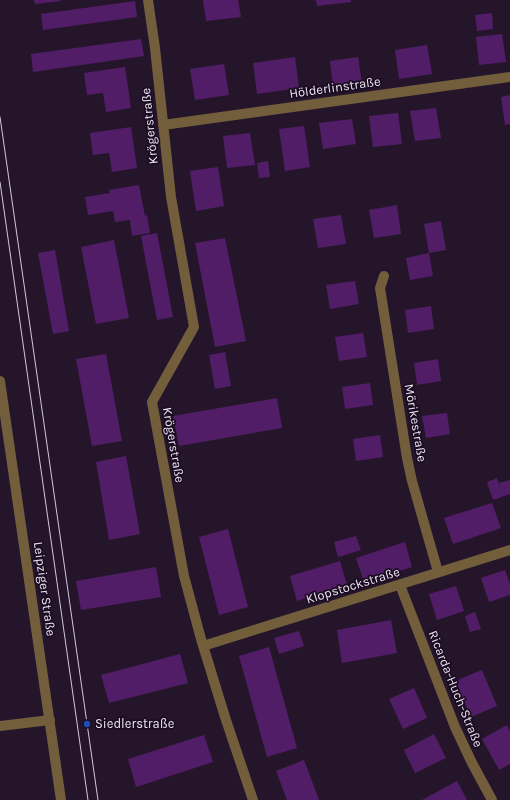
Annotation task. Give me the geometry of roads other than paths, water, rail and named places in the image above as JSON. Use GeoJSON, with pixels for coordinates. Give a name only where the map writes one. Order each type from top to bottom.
{"type":"FeatureCollection","features":[{"type":"Feature","properties":{"kind":"street","name":"Krögerstraße"},"geometry":{"type":"LineString","coordinates":[[148,0],[155,48],[171,197],[194,327],[152,402],[184,576],[203,646],[227,724],[253,800]]}},
{"type":"Feature","properties":{"kind":"street","name":"Hölderlinstraße"},"geometry":{"type":"LineString","coordinates":[[163,126],[510,77]]}},
{"type":"Feature","properties":{"kind":"street","name":"Mörikestraße"},"geometry":{"type":"LineString","coordinates":[[384,276],[380,288],[407,458],[412,481],[438,572]]}},
{"type":"Feature","properties":{"kind":"street","name":"Leipziger Straße"},"geometry":{"type":"LineString","coordinates":[[0,382],[61,800]]}},
{"type":"Feature","properties":{"kind":"street","name":"Klopstockstraße"},"geometry":{"type":"LineString","coordinates":[[203,646],[510,550]]}},
{"type":"Feature","properties":{"kind":"street","name":"Ricarda-Huch-Straße"},"geometry":{"type":"LineString","coordinates":[[400,585],[455,727],[492,800]]}},
{"type":"Feature","properties":{"kind":"street"},"geometry":{"type":"LineString","coordinates":[[0,726],[50,720]]}},
{"type":"Feature","properties":{"kind":"tram line"},"geometry":{"type":"LineString","coordinates":[[0,117],[98,800]]}},
{"type":"Feature","properties":{"kind":"tram line"},"geometry":{"type":"LineString","coordinates":[[0,182],[88,800]]}},
{"type":"Feature","properties":{"kind":"place","name":"Siedlerstraße"},"geometry":{"type":"Point","coordinates":[87,724]}}]}
